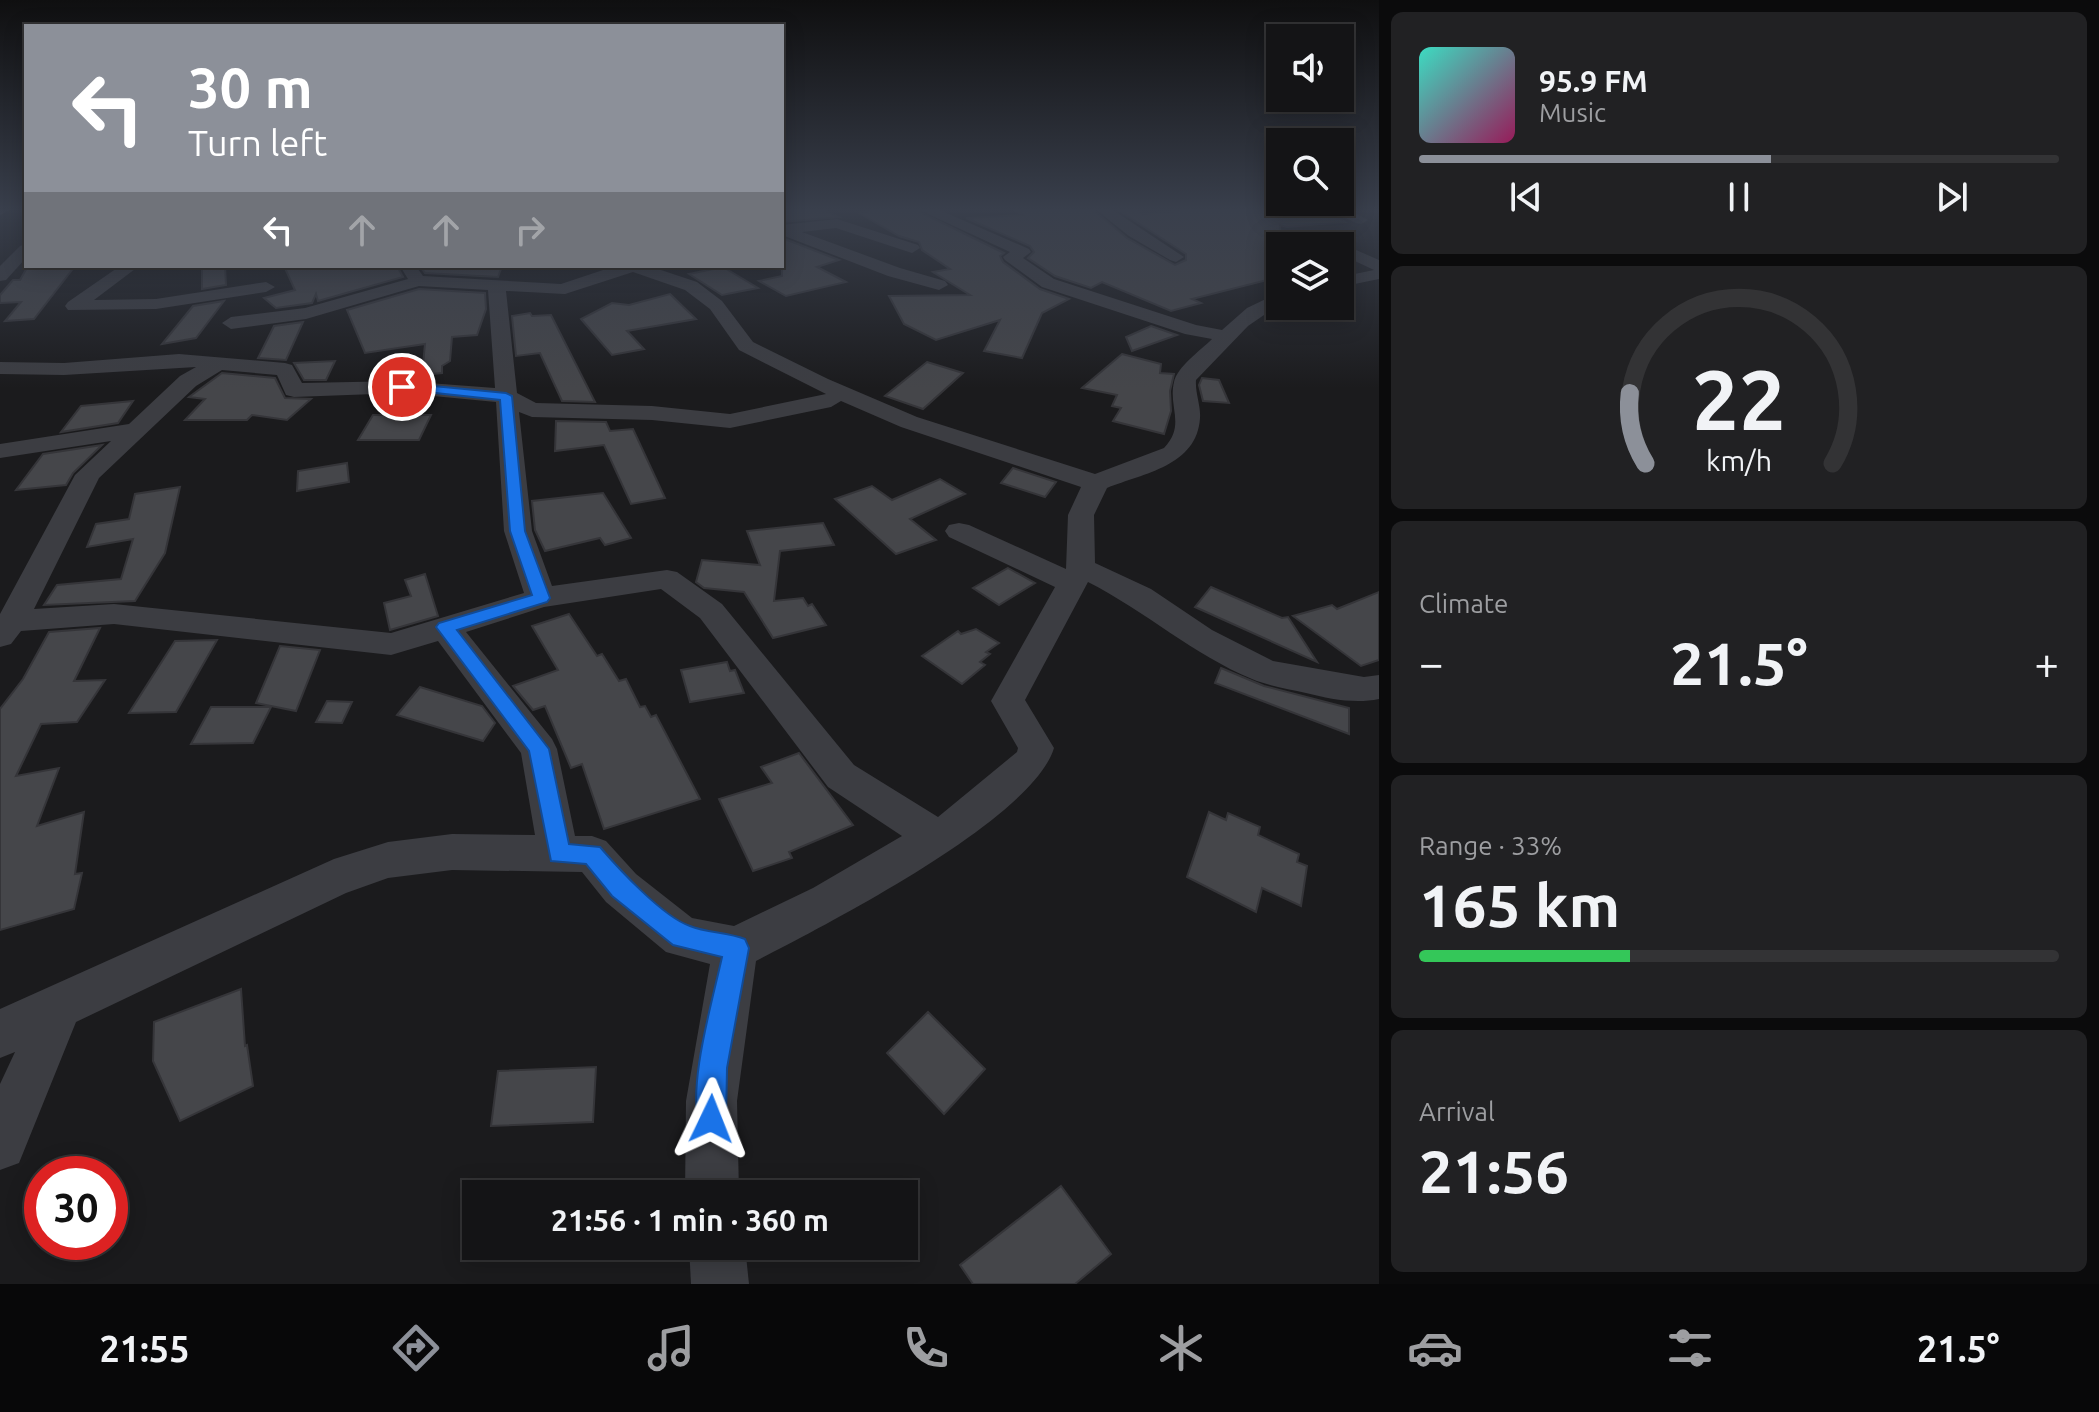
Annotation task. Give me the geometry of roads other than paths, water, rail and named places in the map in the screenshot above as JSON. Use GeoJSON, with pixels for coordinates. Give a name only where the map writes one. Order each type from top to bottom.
{"type":"FeatureCollection","features":[{"type":"Feature","properties":{"kind":"street"},"geometry":{"type":"LineString","coordinates":[[128,268],[74,306],[156,304],[266,287]]}},
{"type":"Feature","properties":{"kind":"street"},"geometry":{"type":"LineString","coordinates":[[231,323],[306,313],[413,274],[497,287],[565,289],[574,283],[626,268]]}},
{"type":"Feature","properties":{"kind":"street"},"geometry":{"type":"LineString","coordinates":[[639,268],[691,286],[716,305],[746,346],[820,384],[909,422],[1096,483],[1173,453],[1183,442],[1189,415],[1184,396],[1185,379],[1225,336],[1266,307]]}},
{"type":"Feature","properties":{"kind":"street"},"geometry":{"type":"LineString","coordinates":[[882,268],[939,285]]}},
{"type":"Feature","properties":{"kind":"street"},"geometry":{"type":"LineString","coordinates":[[1027,268],[1048,283],[1192,330],[1225,336]]}},
{"type":"Feature","properties":{"kind":"street"},"geometry":{"type":"LineString","coordinates":[[1354,279],[1379,274]]}},
{"type":"Feature","properties":{"kind":"street"},"geometry":{"type":"LineString","coordinates":[[497,287],[518,531],[541,598]]}},
{"type":"Feature","properties":{"kind":"street"},"geometry":{"type":"LineString","coordinates":[[0,368],[64,369],[179,360],[285,369],[294,390],[402,387],[506,396],[532,410],[652,413],[730,421],[831,400]]}},
{"type":"Feature","properties":{"kind":"street"},"geometry":{"type":"LineString","coordinates":[[6,629],[88,475],[188,381],[218,363]]}},
{"type":"Feature","properties":{"kind":"street"},"geometry":{"type":"LineString","coordinates":[[0,451],[134,430]]}},
{"type":"Feature","properties":{"kind":"street"},"geometry":{"type":"LineString","coordinates":[[0,1034],[334,878],[388,860],[452,852],[592,854],[621,888],[682,937],[736,948],[828,902],[950,831],[1032,760],[1036,748],[1008,701],[1076,575],[1081,515],[1096,483]]}},
{"type":"Feature","properties":{"kind":"street"},"geometry":{"type":"LineString","coordinates":[[959,531],[1140,596],[1201,638],[1264,671],[1320,684],[1364,690],[1379,687]]}},
{"type":"Feature","properties":{"kind":"street"},"geometry":{"type":"LineString","coordinates":[[6,629],[114,614],[391,644],[541,598],[667,579],[711,611],[841,776],[930,833],[939,835]]}},
{"type":"Feature","properties":{"kind":"street"},"geometry":{"type":"LineString","coordinates":[[445,627],[539,749],[559,854]]}},
{"type":"Feature","properties":{"kind":"street"},"geometry":{"type":"LineString","coordinates":[[710,1180],[713,1068],[736,948]]}},
{"type":"Feature","properties":{"kind":"street"},"geometry":{"type":"LineString","coordinates":[[0,1144],[60,1005]]}},
{"type":"Feature","properties":{"kind":"street"},"geometry":{"type":"LineString","coordinates":[[718,1260],[720,1284]]}}]}
